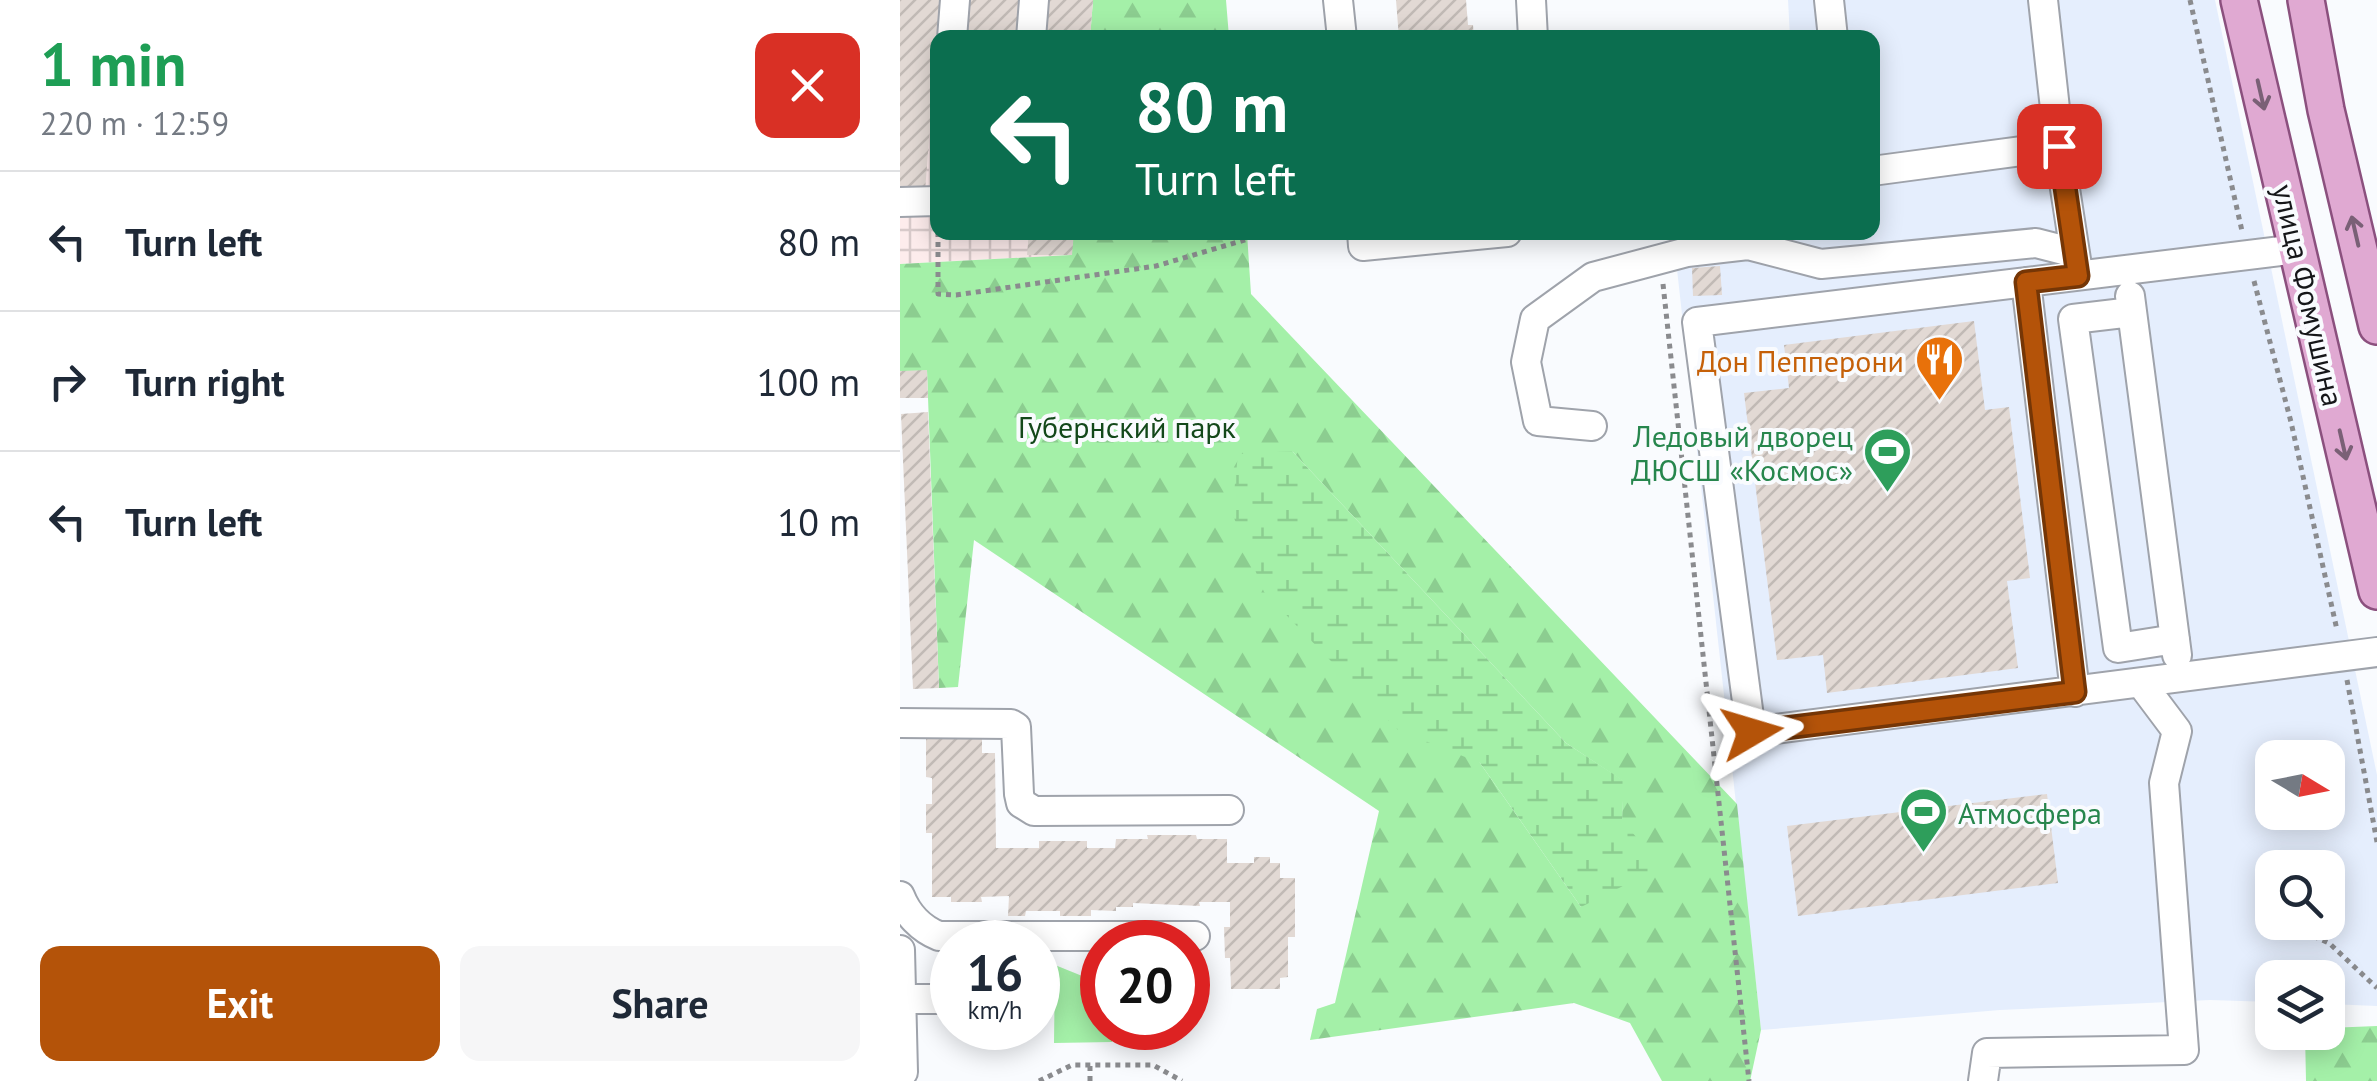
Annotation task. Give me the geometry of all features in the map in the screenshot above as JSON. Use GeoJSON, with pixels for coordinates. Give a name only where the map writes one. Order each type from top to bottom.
{"type":"FeatureCollection","features":[{"type":"Feature","properties":{"kind":"main road","name":"улица Фомушина"},"geometry":{"type":"LineString","coordinates":[[2238,0],[2377,591]]}},
{"type":"Feature","properties":{"kind":"main road","name":"улица Фомушина"},"geometry":{"type":"LineString","coordinates":[[2306,0],[2326,110],[2377,326]]}},
{"type":"Feature","properties":{"kind":"lane"},"geometry":{"type":"LineString","coordinates":[[953,30],[955,0]]}},
{"type":"Feature","properties":{"kind":"lane"},"geometry":{"type":"LineString","coordinates":[[1032,30],[1034,0]]}},
{"type":"Feature","properties":{"kind":"lane"},"geometry":{"type":"LineString","coordinates":[[1338,0],[1341,30]]}},
{"type":"Feature","properties":{"kind":"lane"},"geometry":{"type":"LineString","coordinates":[[1531,0],[1533,30]]}},
{"type":"Feature","properties":{"kind":"lane"},"geometry":{"type":"LineString","coordinates":[[1829,0],[1833,30]]}},
{"type":"Feature","properties":{"kind":"lane"},"geometry":{"type":"LineString","coordinates":[[2044,0],[2059,146],[2077,265]]}},
{"type":"Feature","properties":{"kind":"lane"},"geometry":{"type":"LineString","coordinates":[[1880,170],[2059,146]]}},
{"type":"Feature","properties":{"kind":"lane"},"geometry":{"type":"LineString","coordinates":[[900,202],[930,201]]}},
{"type":"Feature","properties":{"kind":"lane"},"geometry":{"type":"LineString","coordinates":[[1363,240],[1363,246],[1425,240]]}},
{"type":"Feature","properties":{"kind":"lane"},"geometry":{"type":"LineString","coordinates":[[1592,426],[1538,420],[1526,362],[1535,320],[1593,276],[1687,252],[1748,245],[1820,264],[2036,243],[2077,265],[2127,270],[2298,248]]}},
{"type":"Feature","properties":{"kind":"lane"},"geometry":{"type":"LineString","coordinates":[[2077,265],[2026,282],[1697,322],[1752,732],[2377,652]]}},
{"type":"Feature","properties":{"kind":"lane"},"geometry":{"type":"LineString","coordinates":[[2127,270],[2180,676]]}},
{"type":"Feature","properties":{"kind":"lane"},"geometry":{"type":"LineString","coordinates":[[2026,282],[2075,692]]}},
{"type":"Feature","properties":{"kind":"lane"},"geometry":{"type":"LineString","coordinates":[[2132,312],[2073,320],[2118,648],[2175,639]]}},
{"type":"Feature","properties":{"kind":"lane"},"geometry":{"type":"LineString","coordinates":[[1982,1081],[1987,1054],[2184,1050],[2164,782],[2177,731],[2140,682]]}},
{"type":"Feature","properties":{"kind":"lane"},"geometry":{"type":"LineString","coordinates":[[900,723],[1016,727],[1018,794],[1021,803],[1034,811],[1229,810]]}},
{"type":"Feature","properties":{"kind":"lane"},"geometry":{"type":"LineString","coordinates":[[900,896],[912,916],[939,936],[1080,936]]}},
{"type":"Feature","properties":{"kind":"lane"},"geometry":{"type":"LineString","coordinates":[[900,950],[902,1072]]}},
{"type":"Feature","properties":{"kind":"lane"},"geometry":{"type":"LineString","coordinates":[[903,999],[930,998]]}},
{"type":"Feature","properties":{"kind":"path"},"geometry":{"type":"LineString","coordinates":[[2190,0],[2247,254],[2291,422],[2342,656],[2377,842]]}},
{"type":"Feature","properties":{"kind":"path"},"geometry":{"type":"LineString","coordinates":[[938,240],[938,294],[956,295],[1156,266],[1245,240]]}},
{"type":"Feature","properties":{"kind":"path"},"geometry":{"type":"LineString","coordinates":[[1661,259],[1749,1081]]}},
{"type":"Feature","properties":{"kind":"path"},"geometry":{"type":"LineString","coordinates":[[2322,940],[2377,988]]}},
{"type":"Feature","properties":{"kind":"path"},"geometry":{"type":"LineString","coordinates":[[1039,1081],[1072,1065],[1153,1065],[1182,1081]]}},
{"type":"Feature","properties":{"kind":"path"},"geometry":{"type":"LineString","coordinates":[[1090,1065],[1090,1081]]}},
{"type":"Feature","properties":{"kind":"shaded area"},"geometry":{"type":"Polygon","coordinates":[[[900,0],[1093,0],[1091,30],[930,30],[930,240],[1073,240],[1072,255],[900,264],[900,0]]]}},
{"type":"Feature","properties":{"kind":"shaded area"},"geometry":{"type":"Polygon","coordinates":[[[1788,0],[2215,0],[2377,775],[2377,1006],[2345,1005],[2345,960],[2255,960],[2255,1001],[2000,1010],[1761,1030],[1674,242],[1880,240],[1880,30],[1790,30],[1788,0]]]}},
{"type":"Feature","properties":{"kind":"green space"},"geometry":{"type":"Polygon","coordinates":[[[1093,0],[1226,0],[1228,30],[1091,30],[1093,0]]]}},
{"type":"Feature","properties":{"kind":"green space","name":"Губернский парк"},"geometry":{"type":"Polygon","coordinates":[[[1073,240],[1247,240],[1251,294],[1737,804],[1761,1030],[1750,1081],[1662,1081],[1630,1023],[1574,1003],[1310,1040],[1317,1009],[1335,1003],[1379,811],[974,540],[958,687],[939,688],[927,371],[900,371],[900,264],[1071,255],[1073,240]],[[1292,451],[1480,763],[1581,907],[1622,820],[1623,781],[1566,743],[1292,451]]]}},
{"type":"Feature","properties":{"kind":"green space"},"geometry":{"type":"Polygon","coordinates":[[[1292,451],[1566,743],[1624,781],[1622,820],[1661,867],[1581,907],[1480,763],[1398,730],[1264,592],[1232,513],[1238,454],[1292,451]]]}},
{"type":"Feature","properties":{"kind":"green space"},"geometry":{"type":"Polygon","coordinates":[[[1060,967],[1080,975],[1080,1043],[1060,1043],[1060,967]]]}},
{"type":"Feature","properties":{"kind":"green space"},"geometry":{"type":"Polygon","coordinates":[[[2377,1026],[2377,1081],[2306,1081],[2305,1050],[2345,1050],[2345,1027],[2377,1026]]]}},
{"type":"Feature","properties":{"kind":"building"},"geometry":{"type":"Polygon","coordinates":[[[900,0],[940,0],[938,30],[930,30],[930,127],[925,191],[900,189],[900,0]]]}},
{"type":"Feature","properties":{"kind":"building"},"geometry":{"type":"Polygon","coordinates":[[[966,0],[1022,0],[1020,30],[964,30],[966,0]]]}},
{"type":"Feature","properties":{"kind":"building"},"geometry":{"type":"Polygon","coordinates":[[[1048,0],[1093,0],[1091,30],[1046,30],[1048,0]]]}},
{"type":"Feature","properties":{"kind":"building"},"geometry":{"type":"Polygon","coordinates":[[[1396,0],[1466,0],[1468,25],[1473,25],[1473,30],[1398,30],[1396,0]]]}},
{"type":"Feature","properties":{"kind":"building"},"geometry":{"type":"Polygon","coordinates":[[[1028,240],[1073,240],[1072,255],[1027,255],[1028,240]]]}},
{"type":"Feature","properties":{"kind":"building"},"geometry":{"type":"Polygon","coordinates":[[[1720,266],[1722,295],[1693,296],[1692,268],[1720,266]]]}},
{"type":"Feature","properties":{"kind":"building","name":"Ледовый дворец ДЮСШ «Космос»"},"geometry":{"type":"Polygon","coordinates":[[[1974,321],[1985,410],[2009,407],[2030,578],[2007,581],[2018,668],[1827,693],[1823,655],[1777,660],[1744,393],[1789,388],[1784,345],[1974,321]]]}},
{"type":"Feature","properties":{"kind":"building"},"geometry":{"type":"Polygon","coordinates":[[[927,370],[928,398],[900,398],[900,371],[927,370]]]}},
{"type":"Feature","properties":{"kind":"building"},"geometry":{"type":"Polygon","coordinates":[[[928,412],[939,688],[913,689],[901,414],[928,412]]]}},
{"type":"Feature","properties":{"kind":"building"},"geometry":{"type":"Polygon","coordinates":[[[942,733],[970,733],[970,739],[982,739],[982,753],[995,753],[996,848],[1039,848],[1039,841],[1087,841],[1087,848],[1115,848],[1116,839],[1196,835],[1197,839],[1227,839],[1227,863],[1254,863],[1254,857],[1270,857],[1270,863],[1280,863],[1280,878],[1295,878],[1295,937],[1288,937],[1288,977],[1280,978],[1280,989],[1231,989],[1224,927],[1230,927],[1230,902],[1199,902],[1200,906],[1133,903],[1133,907],[1116,907],[1116,911],[1091,910],[1091,916],[1026,911],[1025,916],[1008,916],[1009,896],[981,897],[982,902],[951,902],[951,897],[932,897],[932,833],[926,833],[926,804],[932,804],[932,778],[926,777],[926,739],[942,739],[942,733]]]}},
{"type":"Feature","properties":{"kind":"building","name":"Атмосфера"},"geometry":{"type":"Polygon","coordinates":[[[2047,794],[2058,883],[1798,916],[1787,826],[2047,794]]]}},
{"type":"Feature","properties":{"kind":"place","name":"Дон Пепперони"},"geometry":{"type":"Point","coordinates":[1939,402]}},
{"type":"Feature","properties":{"kind":"place","name":"Ледовый дворец ДЮСШ «Космос»"},"geometry":{"type":"Point","coordinates":[1888,494]}},
{"type":"Feature","properties":{"kind":"place","name":"Атмосфера"},"geometry":{"type":"Point","coordinates":[1923,854]}},
{"type":"Feature","properties":{"kind":"route"},"geometry":{"type":"LineString","coordinates":[[1752,732],[2075,692],[2026,282],[2078,276],[2059,146]]}}]}
